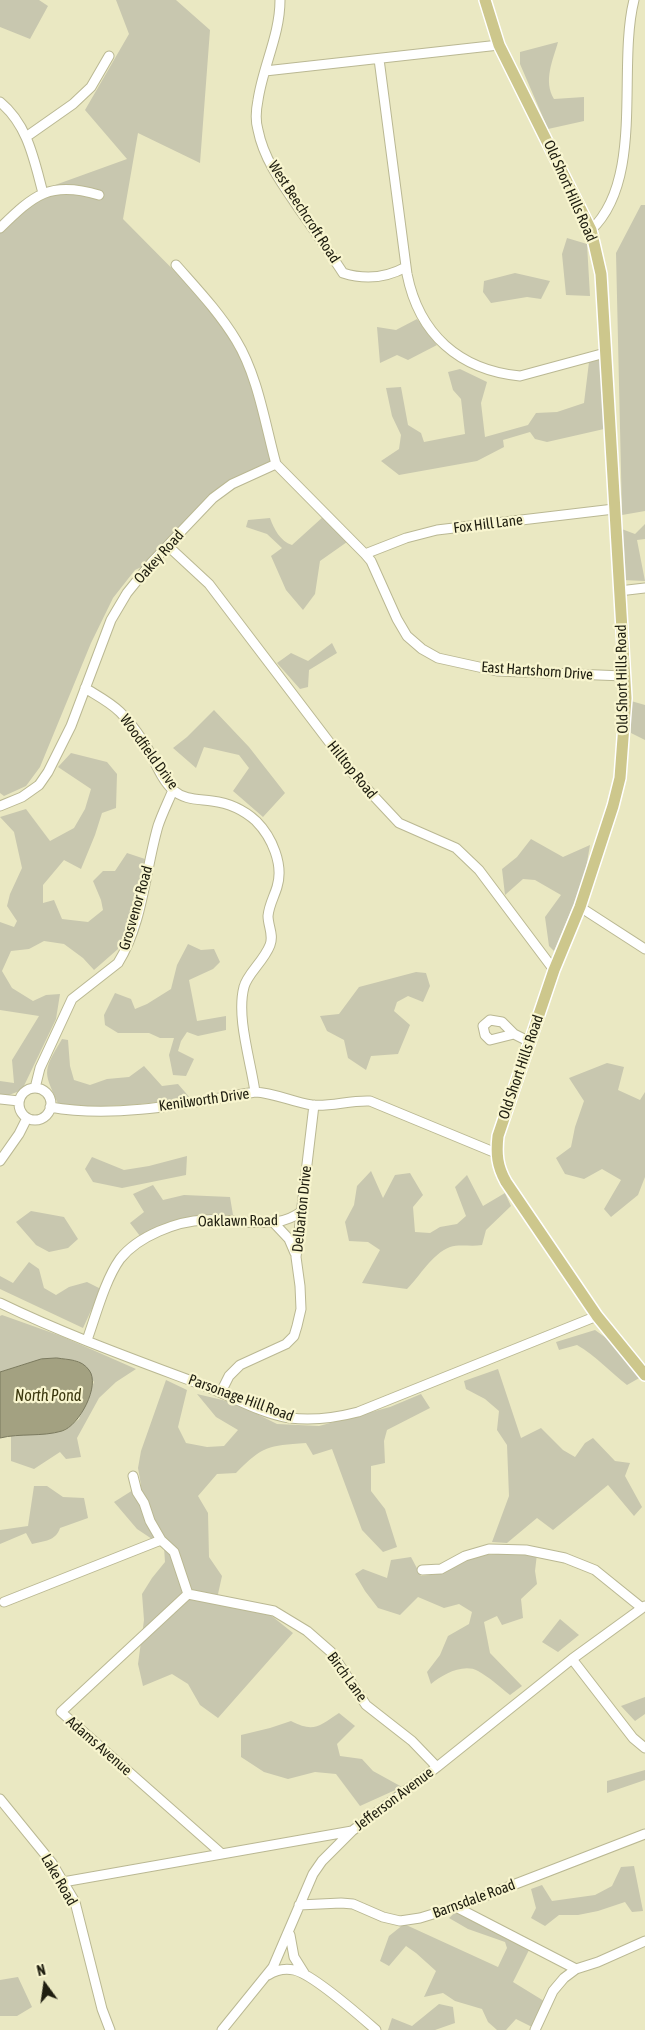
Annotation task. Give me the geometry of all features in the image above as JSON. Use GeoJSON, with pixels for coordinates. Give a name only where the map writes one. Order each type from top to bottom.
{"type":"FeatureCollection","features":[{"type":"Feature","properties":{"kind":"main road","name":"Old Short Hills Road"},"geometry":{"type":"LineString","coordinates":[[485,0],[499,45],[590,230],[601,274],[625,721],[620,778],[613,806],[580,907],[554,970],[498,1136],[496,1153],[499,1170],[506,1182],[597,1316],[645,1375]]}},
{"type":"Feature","properties":{"kind":"street","name":"West Beechcroft Road"},"geometry":{"type":"LineString","coordinates":[[280,0],[280,13],[258,97],[256,115],[264,151],[283,186],[344,273],[357,277],[378,277],[392,274],[406,267]]}},
{"type":"Feature","properties":{"kind":"street"},"geometry":{"type":"LineString","coordinates":[[590,230],[610,210],[626,160],[630,82],[629,27],[634,0]]}},
{"type":"Feature","properties":{"kind":"street"},"geometry":{"type":"LineString","coordinates":[[265,71],[499,45]]}},
{"type":"Feature","properties":{"kind":"street"},"geometry":{"type":"LineString","coordinates":[[26,137],[73,104],[91,87],[109,56]]}},
{"type":"Feature","properties":{"kind":"street"},"geometry":{"type":"LineString","coordinates":[[378,59],[406,267],[414,301],[433,333],[455,354],[483,369],[520,376],[605,353]]}},
{"type":"Feature","properties":{"kind":"street"},"geometry":{"type":"LineString","coordinates":[[0,102],[11,113],[26,137],[34,156],[43,193]]}},
{"type":"Feature","properties":{"kind":"street"},"geometry":{"type":"LineString","coordinates":[[0,228],[25,204],[43,193],[78,189],[99,196]]}},
{"type":"Feature","properties":{"kind":"street"},"geometry":{"type":"LineString","coordinates":[[176,264],[219,314],[237,341],[250,372],[276,464]]}},
{"type":"Feature","properties":{"kind":"street","name":"Oakey Road"},"geometry":{"type":"LineString","coordinates":[[85,688],[111,620],[128,593],[152,562],[213,498],[232,484],[276,464]]}},
{"type":"Feature","properties":{"kind":"street","name":"East Hartshorn Drive"},"geometry":{"type":"LineString","coordinates":[[276,464],[371,561],[397,619],[407,636],[422,649],[438,658],[497,671],[624,676]]}},
{"type":"Feature","properties":{"kind":"street","name":"Fox Hill Lane"},"geometry":{"type":"LineString","coordinates":[[365,554],[406,538],[436,530],[614,509]]}},
{"type":"Feature","properties":{"kind":"street","name":"Hilltop Road"},"geometry":{"type":"LineString","coordinates":[[168,546],[209,584],[355,776],[398,824],[456,848],[479,870],[554,970]]}},
{"type":"Feature","properties":{"kind":"street"},"geometry":{"type":"LineString","coordinates":[[619,591],[645,588]]}},
{"type":"Feature","properties":{"kind":"street"},"geometry":{"type":"LineString","coordinates":[[0,806],[22,797],[39,785],[48,772],[71,726],[85,688]]}},
{"type":"Feature","properties":{"kind":"street","name":"Woodfield Drive"},"geometry":{"type":"LineString","coordinates":[[85,688],[119,711],[143,741],[172,790],[191,800],[226,804],[248,814],[269,838],[277,860],[279,879],[269,907],[268,917],[272,935],[259,965],[244,986],[242,1005],[243,1025],[255,1092]]}},
{"type":"Feature","properties":{"kind":"street","name":"Grosvenor Road"},"geometry":{"type":"LineString","coordinates":[[35,1088],[40,1068],[72,1000],[118,963],[123,956],[134,925],[159,826],[172,790]]}},
{"type":"Feature","properties":{"kind":"street"},"geometry":{"type":"LineString","coordinates":[[580,907],[645,949]]}},
{"type":"Feature","properties":{"kind":"street"},"geometry":{"type":"LineString","coordinates":[[514,1034],[530,1042]]}},
{"type":"Feature","properties":{"kind":"street"},"geometry":{"type":"LineString","coordinates":[[35,1088],[47,1094],[50,1100],[50,1107],[41,1118],[27,1118],[20,1110],[19,1101],[24,1092],[35,1088]]}},
{"type":"Feature","properties":{"kind":"street","name":"Kenilworth Drive"},"geometry":{"type":"LineString","coordinates":[[50,1107],[78,1110],[142,1109],[255,1092],[274,1094],[293,1101],[314,1105],[353,1100],[370,1101],[496,1153]]}},
{"type":"Feature","properties":{"kind":"street"},"geometry":{"type":"LineString","coordinates":[[0,1099],[19,1101]]}},
{"type":"Feature","properties":{"kind":"street","name":"Delbarton Drive"},"geometry":{"type":"LineString","coordinates":[[222,1392],[229,1376],[240,1365],[278,1349],[294,1336],[301,1309],[296,1257],[314,1105]]}},
{"type":"Feature","properties":{"kind":"street"},"geometry":{"type":"LineString","coordinates":[[0,1161],[19,1134],[27,1118]]}},
{"type":"Feature","properties":{"kind":"street","name":"Oaklawn Road"},"geometry":{"type":"LineString","coordinates":[[86,1340],[112,1273],[133,1246],[147,1237],[182,1224],[204,1220],[274,1223],[288,1219],[302,1211]]}},
{"type":"Feature","properties":{"kind":"street"},"geometry":{"type":"LineString","coordinates":[[274,1223],[289,1239],[296,1257]]}},
{"type":"Feature","properties":{"kind":"street","name":"Parsonage Hill Road"},"geometry":{"type":"LineString","coordinates":[[0,1303],[86,1340],[288,1418],[308,1420],[338,1417],[390,1400],[597,1316]]}},
{"type":"Feature","properties":{"kind":"street"},"geometry":{"type":"LineString","coordinates":[[133,1476],[137,1492],[144,1502],[150,1521],[161,1540],[174,1552],[188,1594]]}},
{"type":"Feature","properties":{"kind":"street"},"geometry":{"type":"LineString","coordinates":[[4,1602],[161,1540]]}},
{"type":"Feature","properties":{"kind":"street"},"geometry":{"type":"LineString","coordinates":[[422,1570],[441,1569],[465,1556],[489,1549],[526,1550],[565,1558],[595,1570],[644,1607]]}},
{"type":"Feature","properties":{"kind":"street","name":"Birch Lane"},"geometry":{"type":"LineString","coordinates":[[188,1594],[274,1611],[307,1631],[331,1652],[366,1705],[412,1741],[437,1767]]}},
{"type":"Feature","properties":{"kind":"street","name":"Adams Avenue"},"geometry":{"type":"LineString","coordinates":[[188,1594],[61,1712],[222,1854]]}},
{"type":"Feature","properties":{"kind":"street","name":"Jefferson Avenue"},"geometry":{"type":"LineString","coordinates":[[63,1882],[352,1831],[437,1767],[572,1659],[644,1607]]}},
{"type":"Feature","properties":{"kind":"street"},"geometry":{"type":"LineString","coordinates":[[572,1659],[633,1738],[645,1748]]}},
{"type":"Feature","properties":{"kind":"street","name":"Lake Road"},"geometry":{"type":"LineString","coordinates":[[0,1799],[52,1863],[75,1902],[102,2010],[110,2030]]}},
{"type":"Feature","properties":{"kind":"street"},"geometry":{"type":"LineString","coordinates":[[222,2030],[273,1967],[313,1874],[322,1861],[352,1831]]}},
{"type":"Feature","properties":{"kind":"street","name":"Barnsdale Road"},"geometry":{"type":"LineString","coordinates":[[299,1905],[326,1902],[353,1904],[383,1917],[400,1921],[420,1918],[456,1907],[645,1834]]}},
{"type":"Feature","properties":{"kind":"street"},"geometry":{"type":"LineString","coordinates":[[456,1907],[576,1969]]}},
{"type":"Feature","properties":{"kind":"street"},"geometry":{"type":"LineString","coordinates":[[290,1928],[290,1946],[294,1957],[306,1975]]}},
{"type":"Feature","properties":{"kind":"street"},"geometry":{"type":"LineString","coordinates":[[535,2030],[553,1991],[564,1978],[576,1969],[605,1960],[645,1941]]}},
{"type":"Feature","properties":{"kind":"street"},"geometry":{"type":"LineString","coordinates":[[262,1980],[272,1972],[286,1969],[300,1971],[376,2030]]}},
{"type":"Feature","properties":{"kind":"green space"},"geometry":{"type":"Polygon","coordinates":[[[0,0],[39,0],[48,6],[30,39],[0,27],[0,0]]]}},
{"type":"Feature","properties":{"kind":"green space"},"geometry":{"type":"Polygon","coordinates":[[[116,0],[176,0],[210,30],[200,163],[138,133],[123,219],[220,317],[256,385],[274,469],[224,494],[152,562],[135,570],[113,598],[91,643],[40,767],[26,786],[4,796],[0,793],[0,227],[44,189],[127,159],[85,110],[129,34],[116,0]]]}},
{"type":"Feature","properties":{"kind":"green space"},"geometry":{"type":"Polygon","coordinates":[[[558,42],[550,70],[549,85],[551,92],[554,99],[584,97],[584,121],[548,129],[520,64],[520,52],[558,42]]]}},
{"type":"Feature","properties":{"kind":"green space"},"geometry":{"type":"Polygon","coordinates":[[[641,205],[645,205],[645,511],[622,515],[616,253],[641,205]]]}},
{"type":"Feature","properties":{"kind":"green space"},"geometry":{"type":"Polygon","coordinates":[[[567,238],[587,244],[590,296],[566,295],[562,254],[567,238]]]}},
{"type":"Feature","properties":{"kind":"green space"},"geometry":{"type":"Polygon","coordinates":[[[515,273],[550,281],[541,299],[527,297],[491,303],[483,292],[484,281],[515,273]]]}},
{"type":"Feature","properties":{"kind":"green space"},"geometry":{"type":"Polygon","coordinates":[[[417,319],[437,345],[408,360],[397,355],[380,363],[377,327],[396,330],[417,319]]]}},
{"type":"Feature","properties":{"kind":"green space"},"geometry":{"type":"Polygon","coordinates":[[[603,358],[604,429],[547,442],[535,439],[530,432],[503,440],[504,447],[477,461],[399,475],[381,461],[399,449],[401,435],[392,416],[386,388],[401,387],[408,425],[421,433],[424,442],[465,434],[461,399],[453,390],[448,372],[460,369],[487,382],[481,403],[485,437],[528,425],[536,413],[557,412],[584,403],[589,362],[603,358]]]}},
{"type":"Feature","properties":{"kind":"green space"},"geometry":{"type":"Polygon","coordinates":[[[324,516],[347,542],[320,561],[315,594],[303,610],[286,590],[271,556],[282,548],[267,534],[246,527],[248,520],[270,518],[281,538],[292,545],[324,516]]]}},
{"type":"Feature","properties":{"kind":"green space"},"geometry":{"type":"Polygon","coordinates":[[[645,524],[645,539],[637,540],[645,581],[623,580],[619,528],[635,534],[645,524]]]}},
{"type":"Feature","properties":{"kind":"green space"},"geometry":{"type":"Polygon","coordinates":[[[332,643],[337,653],[309,670],[308,687],[300,689],[277,663],[291,653],[308,661],[332,643]]]}},
{"type":"Feature","properties":{"kind":"green space"},"geometry":{"type":"Polygon","coordinates":[[[631,701],[645,705],[645,740],[631,733],[631,701]]]}},
{"type":"Feature","properties":{"kind":"green space"},"geometry":{"type":"Polygon","coordinates":[[[214,710],[249,747],[285,793],[263,817],[233,791],[249,768],[239,755],[204,747],[196,768],[173,748],[214,710]]]}},
{"type":"Feature","properties":{"kind":"green space"},"geometry":{"type":"Polygon","coordinates":[[[71,753],[107,762],[117,774],[116,808],[102,813],[81,869],[64,860],[43,885],[43,903],[54,900],[62,919],[88,922],[103,910],[93,881],[103,871],[115,871],[127,853],[145,859],[130,921],[118,949],[94,970],[83,958],[64,944],[44,941],[29,949],[11,951],[2,971],[12,988],[33,1001],[46,995],[60,994],[56,1019],[22,1090],[4,1097],[0,1096],[0,1081],[14,1083],[12,1060],[39,1016],[0,1010],[0,922],[14,927],[17,921],[7,906],[10,894],[22,868],[14,832],[0,817],[26,809],[50,841],[74,828],[85,809],[91,789],[58,767],[71,753]]]}},
{"type":"Feature","properties":{"kind":"green space"},"geometry":{"type":"Polygon","coordinates":[[[531,839],[563,857],[590,845],[584,880],[554,951],[549,946],[545,917],[561,895],[535,880],[523,879],[505,895],[502,869],[517,857],[531,839]]]}},
{"type":"Feature","properties":{"kind":"green space"},"geometry":{"type":"Polygon","coordinates":[[[188,944],[201,950],[214,949],[220,962],[213,969],[189,980],[197,1021],[226,1016],[226,1030],[198,1036],[187,1032],[181,1041],[178,1051],[194,1059],[186,1076],[173,1075],[169,1055],[174,1038],[160,1038],[149,1033],[118,1033],[105,1025],[104,1015],[115,993],[131,999],[135,1009],[171,989],[177,965],[188,944]]]}},
{"type":"Feature","properties":{"kind":"green space"},"geometry":{"type":"Polygon","coordinates":[[[416,972],[426,973],[430,986],[423,1002],[408,996],[397,1002],[394,1011],[410,1025],[398,1054],[371,1056],[366,1070],[348,1058],[344,1040],[327,1031],[320,1016],[339,1014],[359,987],[416,972]]]}},
{"type":"Feature","properties":{"kind":"green space"},"geometry":{"type":"Polygon","coordinates":[[[62,1039],[68,1040],[70,1066],[74,1080],[90,1085],[107,1079],[129,1077],[144,1066],[162,1086],[178,1084],[191,1099],[129,1105],[60,1108],[47,1073],[51,1059],[62,1039]]]}},
{"type":"Feature","properties":{"kind":"green space"},"geometry":{"type":"Polygon","coordinates":[[[607,1063],[624,1067],[618,1090],[640,1100],[645,1092],[645,1177],[638,1195],[611,1217],[604,1209],[621,1180],[602,1169],[584,1179],[565,1174],[556,1158],[571,1147],[575,1127],[584,1101],[569,1078],[607,1063]]]}},
{"type":"Feature","properties":{"kind":"green space"},"geometry":{"type":"Polygon","coordinates":[[[187,1156],[186,1175],[122,1188],[93,1182],[85,1169],[92,1157],[124,1170],[149,1166],[187,1156]]]}},
{"type":"Feature","properties":{"kind":"green space"},"geometry":{"type":"Polygon","coordinates":[[[371,1171],[383,1198],[395,1175],[410,1173],[423,1195],[413,1207],[415,1232],[430,1233],[440,1227],[457,1224],[466,1216],[455,1187],[467,1175],[483,1206],[505,1193],[511,1206],[486,1230],[482,1245],[454,1246],[444,1250],[432,1260],[407,1289],[362,1283],[380,1250],[368,1242],[349,1241],[345,1222],[354,1205],[357,1186],[371,1171]]]}},
{"type":"Feature","properties":{"kind":"green space"},"geometry":{"type":"Polygon","coordinates":[[[153,1185],[163,1200],[184,1195],[230,1197],[233,1215],[185,1220],[140,1236],[130,1223],[144,1212],[133,1194],[153,1185]]]}},
{"type":"Feature","properties":{"kind":"green space"},"geometry":{"type":"Polygon","coordinates":[[[31,1211],[64,1217],[78,1239],[68,1248],[49,1252],[36,1245],[16,1222],[31,1211]]]}},
{"type":"Feature","properties":{"kind":"green space"},"geometry":{"type":"Polygon","coordinates":[[[29,1262],[39,1269],[44,1288],[56,1295],[69,1287],[87,1282],[101,1289],[83,1328],[0,1289],[0,1276],[13,1283],[29,1262]]]}},
{"type":"Feature","properties":{"kind":"green space"},"geometry":{"type":"Polygon","coordinates":[[[2,1315],[61,1336],[136,1369],[116,1382],[99,1398],[77,1438],[81,1457],[66,1459],[60,1452],[34,1469],[11,1461],[11,1436],[64,1431],[79,1419],[94,1382],[78,1361],[39,1361],[0,1372],[0,1316],[2,1315]]]}},
{"type":"Feature","properties":{"kind":"green space"},"geometry":{"type":"Polygon","coordinates":[[[595,1330],[609,1340],[641,1377],[627,1385],[577,1345],[559,1350],[556,1342],[595,1330]]]}},
{"type":"Feature","properties":{"kind":"green space"},"geometry":{"type":"Polygon","coordinates":[[[498,1369],[521,1438],[541,1428],[563,1450],[575,1457],[585,1443],[593,1438],[615,1461],[630,1463],[625,1476],[642,1507],[634,1516],[608,1485],[553,1530],[537,1518],[507,1543],[492,1542],[509,1496],[507,1445],[497,1430],[499,1411],[485,1399],[466,1389],[464,1381],[498,1369]]]}},
{"type":"Feature","properties":{"kind":"green space"},"geometry":{"type":"Polygon","coordinates":[[[166,1380],[187,1390],[178,1427],[186,1443],[207,1447],[224,1446],[238,1430],[216,1417],[197,1394],[235,1403],[277,1424],[319,1426],[390,1407],[421,1394],[430,1408],[387,1430],[384,1441],[385,1463],[371,1466],[371,1491],[385,1509],[397,1547],[383,1552],[362,1530],[332,1449],[313,1455],[306,1443],[274,1446],[260,1452],[236,1473],[217,1474],[198,1496],[208,1513],[209,1557],[222,1576],[216,1603],[268,1613],[293,1633],[218,1718],[200,1705],[188,1684],[172,1674],[143,1686],[138,1664],[144,1620],[142,1594],[165,1562],[164,1547],[137,1529],[114,1502],[141,1485],[138,1468],[141,1451],[166,1380]]]}},
{"type":"Feature","properties":{"kind":"green space"},"geometry":{"type":"Polygon","coordinates":[[[34,1486],[47,1486],[63,1497],[84,1498],[88,1518],[60,1528],[56,1536],[45,1541],[32,1544],[26,1533],[0,1544],[0,1530],[28,1526],[34,1486]]]}},
{"type":"Feature","properties":{"kind":"green space"},"geometry":{"type":"Polygon","coordinates":[[[506,1553],[537,1554],[535,1571],[537,1584],[521,1599],[523,1618],[502,1625],[497,1616],[484,1622],[490,1653],[522,1686],[510,1695],[478,1671],[466,1668],[453,1671],[431,1684],[427,1672],[440,1655],[448,1636],[469,1624],[472,1612],[459,1604],[444,1608],[418,1597],[400,1615],[378,1608],[355,1574],[363,1569],[387,1578],[391,1560],[411,1557],[421,1576],[437,1574],[467,1557],[506,1553]]]}},
{"type":"Feature","properties":{"kind":"green space"},"geometry":{"type":"Polygon","coordinates":[[[560,1619],[579,1635],[558,1652],[542,1642],[560,1619]]]}},
{"type":"Feature","properties":{"kind":"green space"},"geometry":{"type":"Polygon","coordinates":[[[645,1697],[645,1714],[635,1721],[621,1706],[645,1697]]]}},
{"type":"Feature","properties":{"kind":"green space"},"geometry":{"type":"Polygon","coordinates":[[[339,1713],[355,1726],[337,1744],[340,1756],[362,1759],[373,1771],[402,1787],[360,1806],[336,1774],[315,1772],[288,1779],[264,1772],[241,1757],[241,1735],[291,1721],[305,1727],[316,1726],[339,1713]]]}},
{"type":"Feature","properties":{"kind":"green space"},"geometry":{"type":"Polygon","coordinates":[[[645,1770],[645,1780],[607,1793],[607,1781],[645,1770]]]}},
{"type":"Feature","properties":{"kind":"green space"},"geometry":{"type":"Polygon","coordinates":[[[634,1866],[643,1911],[632,1912],[625,1902],[578,1915],[559,1915],[545,1926],[531,1918],[536,1908],[531,1889],[542,1885],[552,1901],[595,1895],[612,1886],[621,1867],[634,1866]]]}},
{"type":"Feature","properties":{"kind":"green space"},"geometry":{"type":"Polygon","coordinates":[[[458,1910],[529,1950],[513,1982],[544,2001],[534,2028],[516,2019],[506,2030],[497,2030],[488,2022],[482,2009],[455,2001],[443,1993],[424,1997],[436,1971],[406,1946],[389,1966],[380,1961],[389,1936],[404,1924],[498,1967],[507,1948],[505,1942],[468,1929],[449,1918],[458,1910]]]}},
{"type":"Feature","properties":{"kind":"green space"},"geometry":{"type":"Polygon","coordinates":[[[18,1977],[32,2007],[17,2016],[0,2016],[0,1980],[18,1977]]]}},
{"type":"Feature","properties":{"kind":"green space"},"geometry":{"type":"Polygon","coordinates":[[[439,2004],[453,2007],[455,2023],[435,2030],[388,2030],[392,2018],[412,2026],[439,2004]]]}},
{"type":"Feature","properties":{"kind":"water","name":"North Pond"},"geometry":{"type":"Polygon","coordinates":[[[57,1358],[82,1364],[89,1370],[92,1377],[92,1385],[90,1395],[81,1413],[69,1428],[62,1431],[0,1438],[0,1372],[41,1359],[57,1358]]]}}]}
